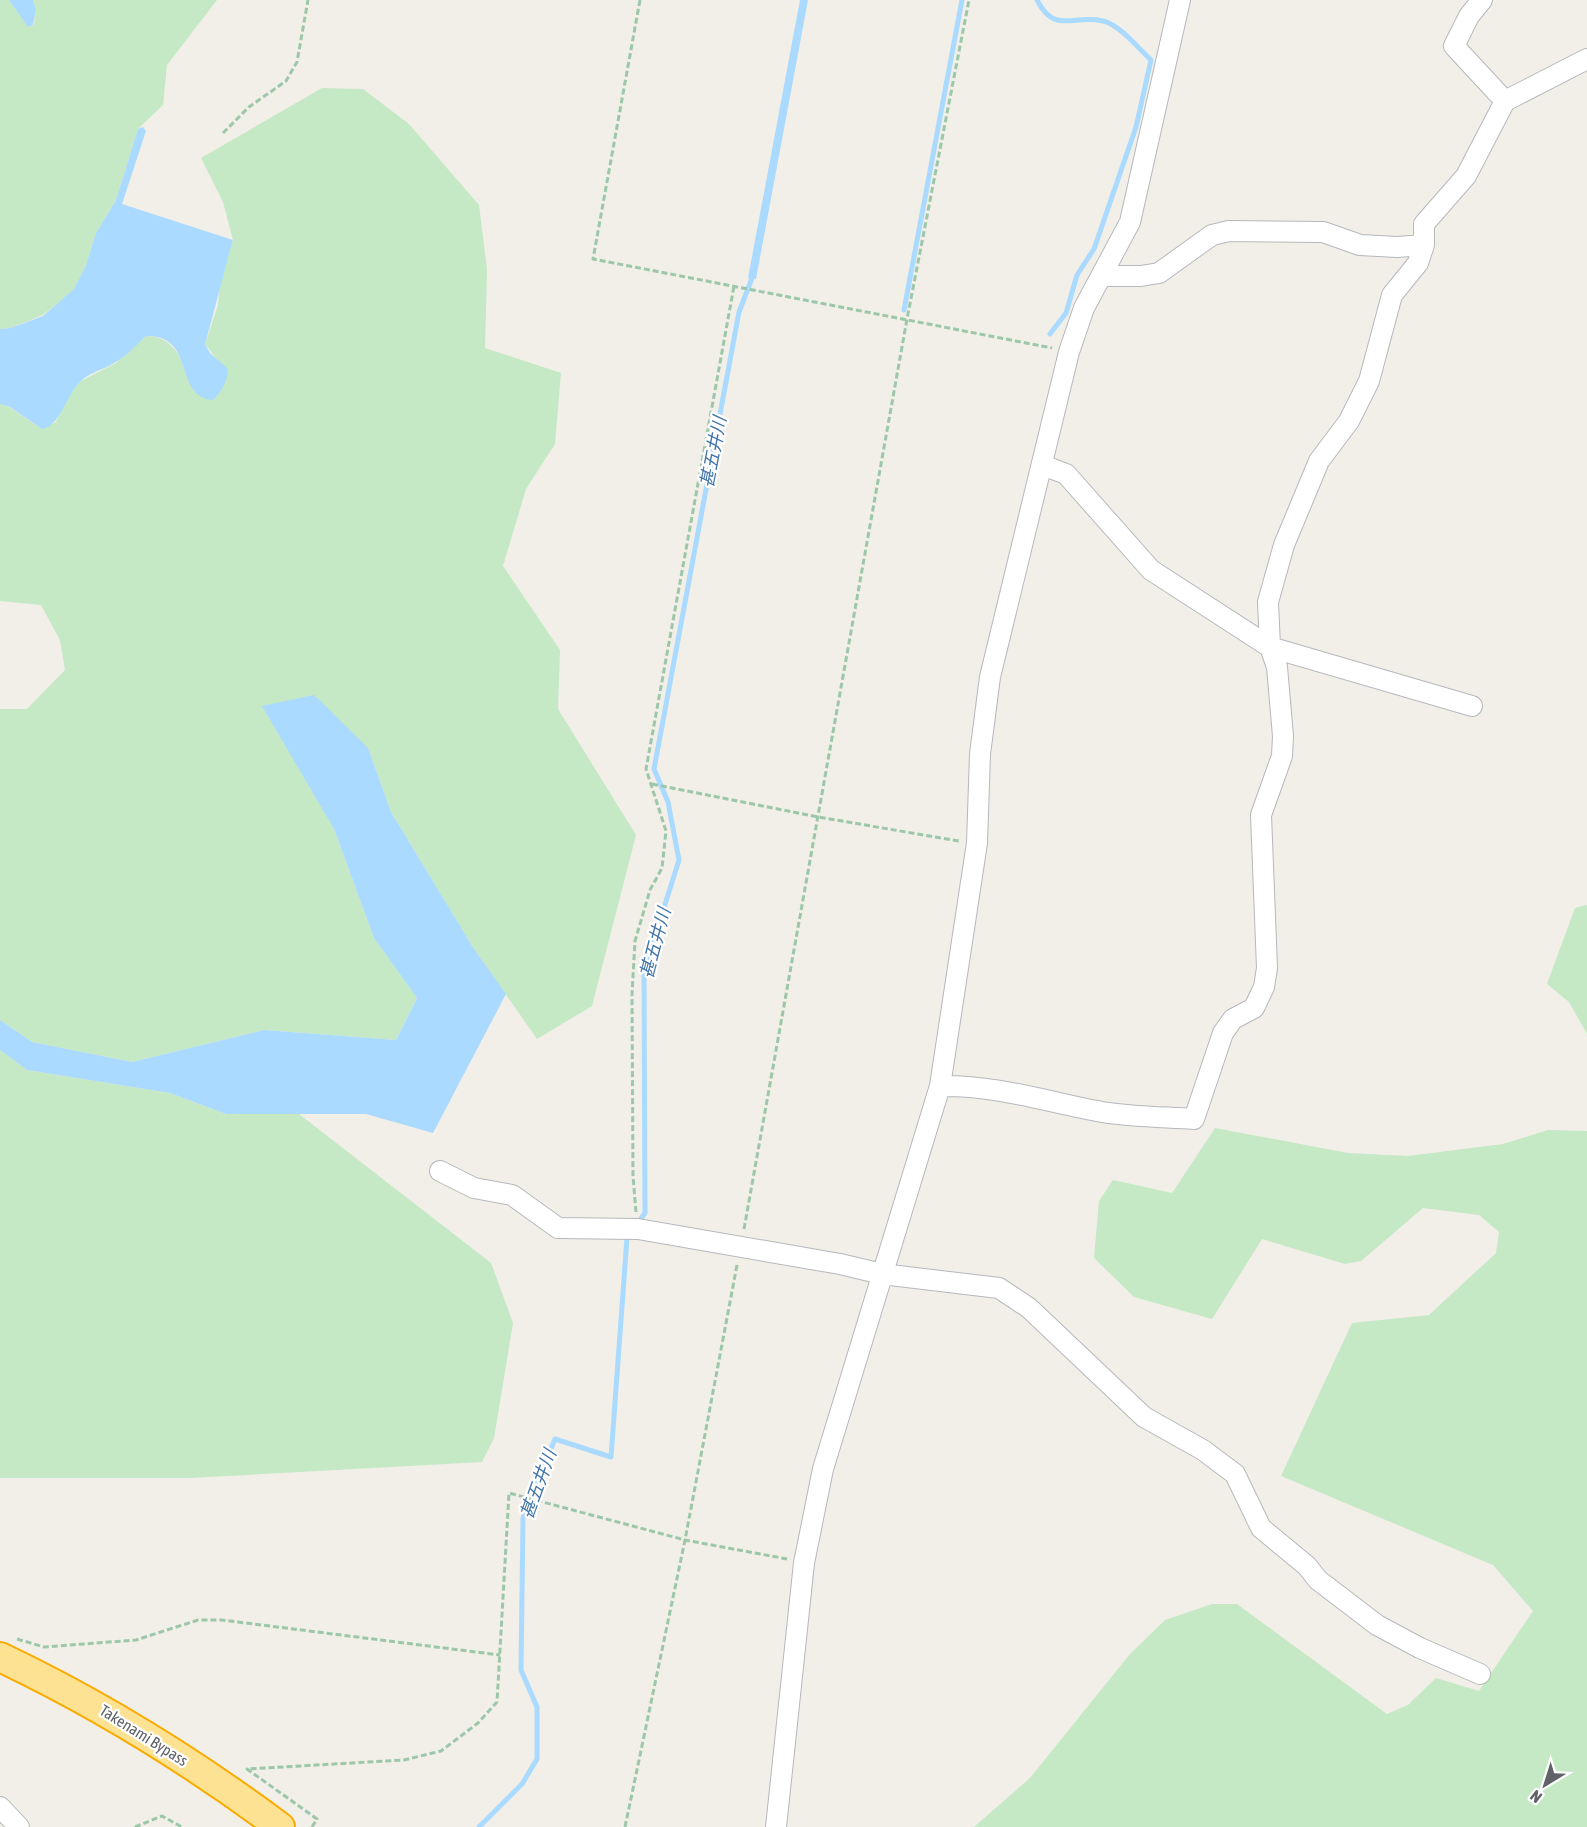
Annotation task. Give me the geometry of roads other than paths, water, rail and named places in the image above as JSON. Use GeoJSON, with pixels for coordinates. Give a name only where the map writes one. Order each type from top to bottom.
{"type":"FeatureCollection","features":[{"type":"Feature","properties":{"kind":"highway","name":"Takenami Bypass"},"geometry":{"type":"LineString","coordinates":[[7,1648],[74,1692],[151,1737],[280,1827]]}},
{"type":"Feature","properties":{"kind":"highway","name":"Takenami Bypass"},"geometry":{"type":"LineString","coordinates":[[0,1678],[98,1726],[179,1776],[250,1827]]}},
{"type":"Feature","properties":{"kind":"street"},"geometry":{"type":"LineString","coordinates":[[776,1827],[804,1563],[823,1469],[940,1086],[977,843],[980,754],[990,677],[1069,352],[1084,308],[1130,222],[1180,0]]}},
{"type":"Feature","properties":{"kind":"street"},"geometry":{"type":"LineString","coordinates":[[1482,0],[1469,16],[1454,46],[1505,101]]}},
{"type":"Feature","properties":{"kind":"street"},"geometry":{"type":"LineString","coordinates":[[940,1086],[972,1085],[1018,1092],[1104,1112],[1194,1119],[1223,1034],[1233,1019],[1254,1008],[1264,987],[1267,968],[1261,815],[1282,756],[1283,736],[1277,667],[1270,647],[1268,602],[1284,545],[1319,461],[1349,421],[1370,381],[1392,295],[1418,263],[1424,245],[1424,224],[1466,176],[1505,101],[1587,59]]}},
{"type":"Feature","properties":{"kind":"street"},"geometry":{"type":"LineString","coordinates":[[1103,276],[1141,276],[1159,273],[1212,235],[1229,231],[1323,232],[1360,245],[1397,247],[1424,245]]}},
{"type":"Feature","properties":{"kind":"street"},"geometry":{"type":"LineString","coordinates":[[1042,465],[1066,474],[1150,570],[1270,647],[1472,706]]}},
{"type":"Feature","properties":{"kind":"street"},"geometry":{"type":"LineString","coordinates":[[440,1171],[474,1188],[512,1195],[531,1206],[558,1228],[638,1229],[840,1264],[882,1274],[999,1288],[1029,1308],[1144,1417],[1203,1450],[1234,1474],[1261,1528],[1307,1566],[1318,1580],[1377,1625],[1420,1648],[1480,1674]]}},
{"type":"Feature","properties":{"kind":"street"},"geometry":{"type":"LineString","coordinates":[[0,1807],[19,1827]]}},
{"type":"Feature","properties":{"kind":"water"},"geometry":{"type":"Polygon","coordinates":[[[9,0],[33,0],[36,10],[33,25],[28,27],[9,0]]]}},
{"type":"Feature","properties":{"kind":"water"},"geometry":{"type":"Polygon","coordinates":[[[800,0],[808,0],[756,279],[748,278],[800,0]]]}},
{"type":"Feature","properties":{"kind":"water"},"geometry":{"type":"Polygon","coordinates":[[[143,127],[146,131],[122,204],[233,240],[205,344],[210,353],[228,369],[225,382],[213,400],[200,396],[192,388],[179,355],[172,345],[162,338],[146,336],[127,354],[82,380],[58,417],[48,427],[42,429],[10,407],[0,404],[0,329],[11,328],[43,316],[74,289],[86,265],[96,233],[116,200],[138,129],[143,127]]]}},
{"type":"Feature","properties":{"kind":"water"},"geometry":{"type":"Polygon","coordinates":[[[314,695],[368,748],[391,812],[474,949],[506,994],[433,1133],[366,1114],[226,1114],[170,1093],[27,1070],[0,1050],[0,1020],[32,1042],[132,1062],[264,1030],[396,1040],[417,998],[374,938],[334,829],[262,706],[314,695]]]}},
{"type":"Feature","properties":{"kind":"waterway"},"geometry":{"type":"LineString","coordinates":[[904,310],[962,0]]}},
{"type":"Feature","properties":{"kind":"waterway"},"geometry":{"type":"LineString","coordinates":[[1037,0],[1044,11],[1058,20],[1092,20],[1109,23],[1122,32],[1151,60],[1136,127],[1094,249],[1077,275],[1066,313],[1050,334]]}},
{"type":"Feature","properties":{"kind":"waterway","name":"甚五井川"},"geometry":{"type":"LineString","coordinates":[[637,1224],[645,1213],[644,971],[679,860],[668,802],[654,769],[739,312],[754,273]]}},
{"type":"Feature","properties":{"kind":"waterway","name":"甚五井川"},"geometry":{"type":"LineString","coordinates":[[479,1827],[522,1784],[537,1759],[537,1707],[521,1670],[523,1518],[555,1439],[611,1457],[627,1238],[630,1234]]}}]}
